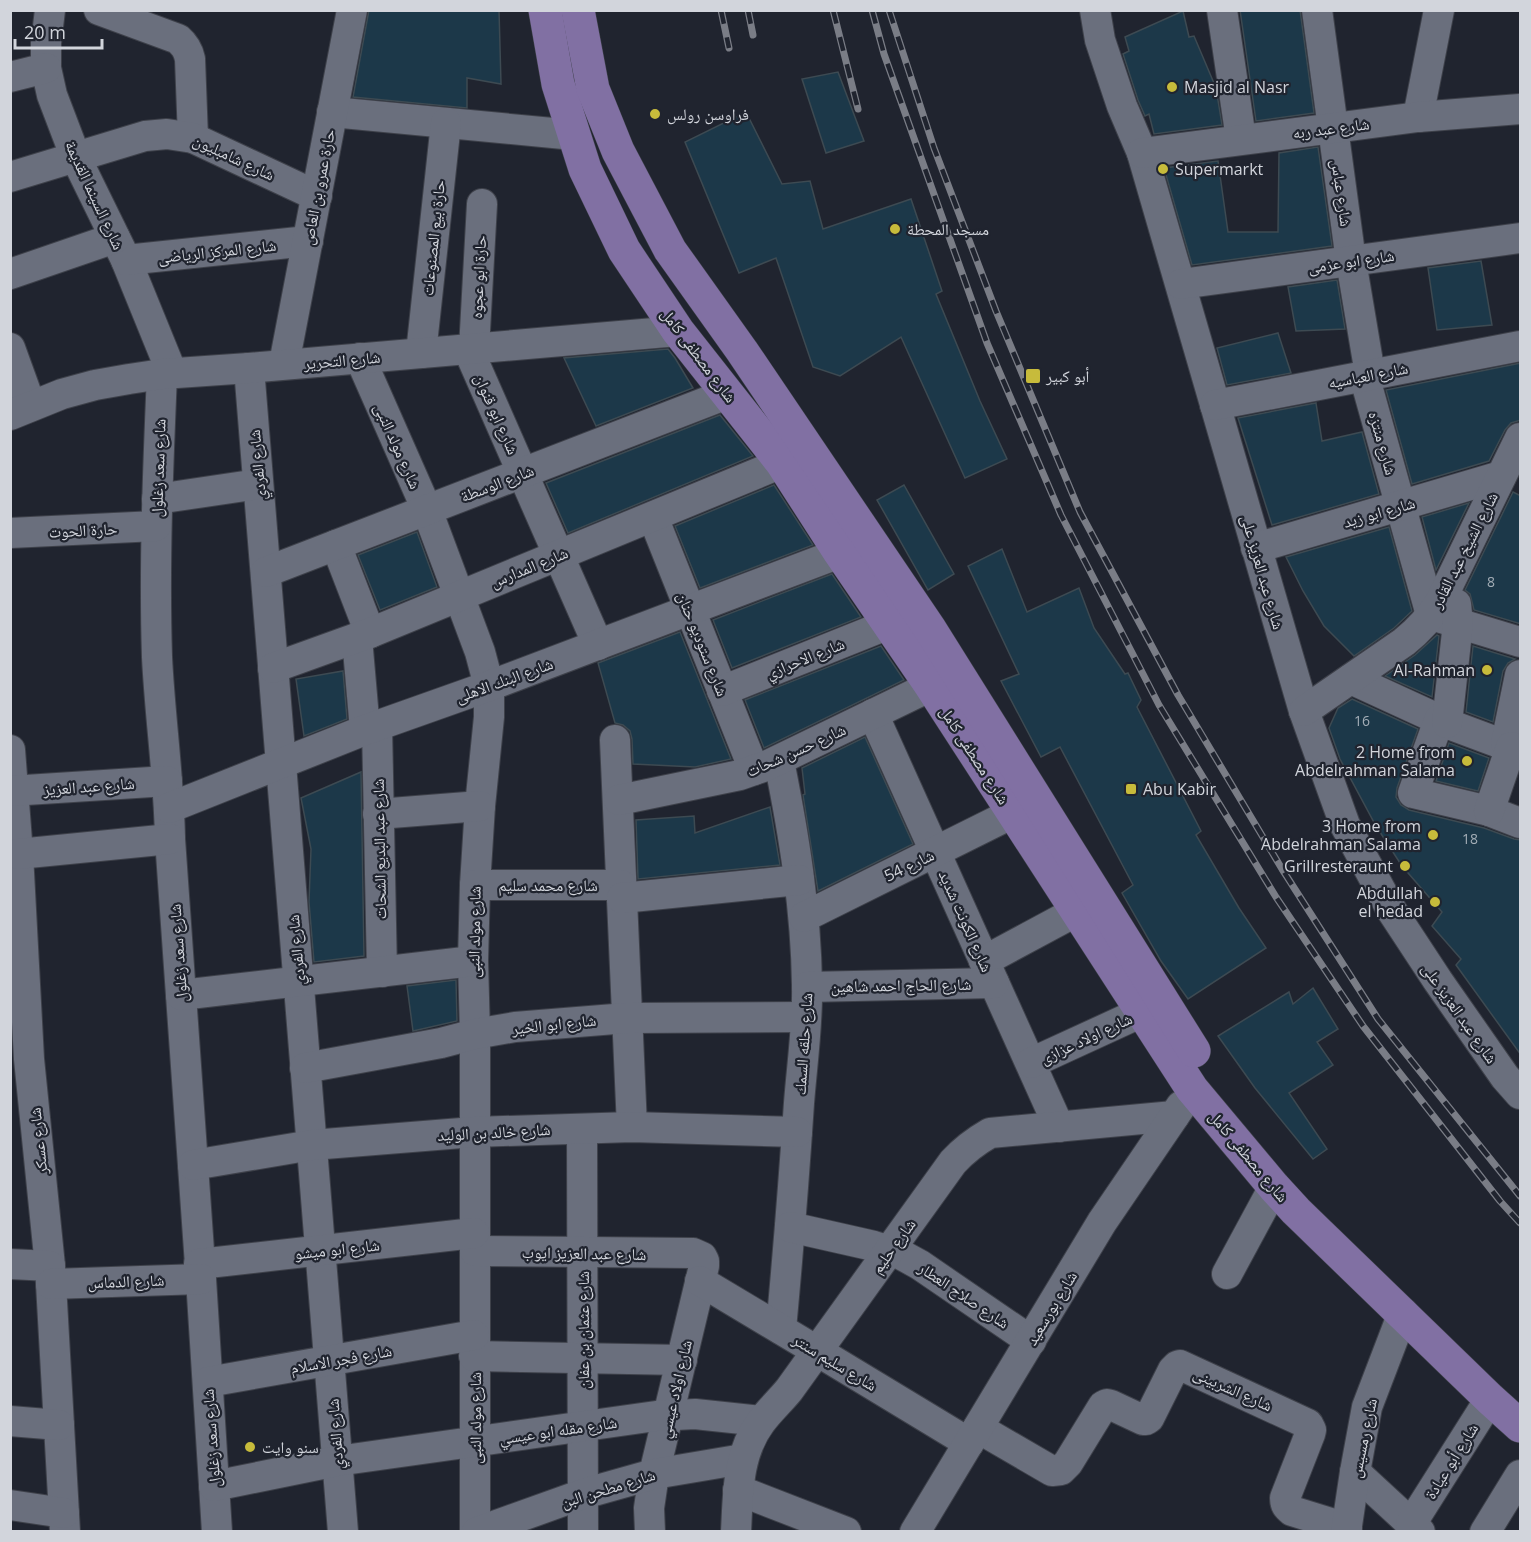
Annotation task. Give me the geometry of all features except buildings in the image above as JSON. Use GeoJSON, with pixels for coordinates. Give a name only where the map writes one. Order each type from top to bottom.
{"type":"FeatureCollection","features":[{"type":"Feature","properties":{"kind":"main road","name":"شارع مصطفى كامل"},"geometry":{"type":"LineString","coordinates":[[545,10],[558,84],[585,169],[624,250],[678,331],[782,463],[931,687],[1192,1089],[1274,1188],[1296,1211],[1403,1313],[1505,1399]]}},
{"type":"Feature","properties":{"kind":"main road","name":"شارع مصطفى كامل"},"geometry":{"type":"LineString","coordinates":[[578,10],[592,89],[618,151],[670,250],[742,351],[930,629],[1215,1084],[1313,1200],[1418,1305],[1505,1399],[1521,1426]]}},
{"type":"Feature","properties":{"kind":"street","name":"شارع السينما القديمة"},"geometry":{"type":"LineString","coordinates":[[50,10],[46,68],[52,95],[76,158],[120,249],[167,374]]}},
{"type":"Feature","properties":{"kind":"street"},"geometry":{"type":"LineString","coordinates":[[99,10],[178,39],[184,44],[190,59],[193,138]]}},
{"type":"Feature","properties":{"kind":"street","name":"حارة عمرو بن العاص"},"geometry":{"type":"LineString","coordinates":[[284,364],[352,10]]}},
{"type":"Feature","properties":{"kind":"street"},"geometry":{"type":"LineString","coordinates":[[1222,10],[1241,139]]}},
{"type":"Feature","properties":{"kind":"street","name":"شارع عباس"},"geometry":{"type":"LineString","coordinates":[[1317,10],[1367,375]]}},
{"type":"Feature","properties":{"kind":"street"},"geometry":{"type":"LineString","coordinates":[[1418,117],[1439,10]]}},
{"type":"Feature","properties":{"kind":"street","name":"شارع عبد العزيز على"},"geometry":{"type":"LineString","coordinates":[[1100,11],[1100,40],[1122,106],[1142,153],[1304,711],[1345,825],[1392,911],[1505,1077],[1521,1094]]}},
{"type":"Feature","properties":{"kind":"street"},"geometry":{"type":"LineString","coordinates":[[10,77],[46,68]]}},
{"type":"Feature","properties":{"kind":"street","name":"شارع عبد ربه"},"geometry":{"type":"LineString","coordinates":[[1142,153],[1418,117],[1521,109]]}},
{"type":"Feature","properties":{"kind":"street"},"geometry":{"type":"LineString","coordinates":[[332,112],[574,135]]}},
{"type":"Feature","properties":{"kind":"street","name":"حارة بيع المصنوعات"},"geometry":{"type":"LineString","coordinates":[[421,353],[446,123]]}},
{"type":"Feature","properties":{"kind":"street","name":"شارع شامبليون"},"geometry":{"type":"LineString","coordinates":[[10,177],[146,136],[167,134],[193,138],[316,196]]}},
{"type":"Feature","properties":{"kind":"street","name":"حارة ابو عجوه"},"geometry":{"type":"LineString","coordinates":[[471,349],[482,204]]}},
{"type":"Feature","properties":{"kind":"street","name":"شارع ابو عزمى"},"geometry":{"type":"LineString","coordinates":[[1181,284],[1521,238]]}},
{"type":"Feature","properties":{"kind":"street","name":"شارع المركز الرياضى"},"geometry":{"type":"LineString","coordinates":[[10,274],[120,249],[308,241]]}},
{"type":"Feature","properties":{"kind":"street","name":"شارع التحرير"},"geometry":{"type":"LineString","coordinates":[[21,410],[62,394],[129,378],[678,331]]}},
{"type":"Feature","properties":{"kind":"street","name":"شارع العباسيه"},"geometry":{"type":"LineString","coordinates":[[1215,405],[1521,346]]}},
{"type":"Feature","properties":{"kind":"street"},"geometry":{"type":"LineString","coordinates":[[10,348],[21,410]]}},
{"type":"Feature","properties":{"kind":"street","name":"شارع ابو قنوان"},"geometry":{"type":"LineString","coordinates":[[471,349],[522,473],[598,645]]}},
{"type":"Feature","properties":{"kind":"street","name":"شارع مولد النبى"},"geometry":{"type":"LineString","coordinates":[[360,358],[427,510],[480,652],[489,686],[489,717],[475,885],[473,961],[476,1532]]}},
{"type":"Feature","properties":{"kind":"street","name":"شارع الفردي"},"geometry":{"type":"LineString","coordinates":[[249,368],[343,1532]]}},
{"type":"Feature","properties":{"kind":"street","name":"شارع سعد زغلول"},"geometry":{"type":"LineString","coordinates":[[167,374],[156,513],[157,657],[217,1532]]}},
{"type":"Feature","properties":{"kind":"street","name":"شارع منتزه"},"geometry":{"type":"LineString","coordinates":[[1367,375],[1400,505],[1445,619]]}},
{"type":"Feature","properties":{"kind":"street","name":"شارع الوسطة"},"geometry":{"type":"LineString","coordinates":[[266,572],[728,394]]}},
{"type":"Feature","properties":{"kind":"street","name":"شارع الشيخ عبد القادر"},"geometry":{"type":"LineString","coordinates":[[1304,711],[1419,630],[1445,619],[1440,602],[1521,438]]}},
{"type":"Feature","properties":{"kind":"street","name":"شارع المدارس"},"geometry":{"type":"LineString","coordinates":[[273,668],[363,635],[782,463]]}},
{"type":"Feature","properties":{"kind":"street","name":"شارع ابو زيد"},"geometry":{"type":"LineString","coordinates":[[1256,548],[1501,476]]}},
{"type":"Feature","properties":{"kind":"street","name":"حارة الحوت"},"geometry":{"type":"LineString","coordinates":[[10,533],[156,513],[258,484]]}},
{"type":"Feature","properties":{"kind":"street","name":"شارع ستوديو حنان"},"geometry":{"type":"LineString","coordinates":[[653,517],[722,692],[766,765]]}},
{"type":"Feature","properties":{"kind":"street","name":"شارع عبد البديع الشحات"},"geometry":{"type":"LineString","coordinates":[[336,545],[363,635],[378,814],[382,972]]}},
{"type":"Feature","properties":{"kind":"street","name":"شارع البنك الاهلى"},"geometry":{"type":"LineString","coordinates":[[168,794],[281,763],[840,553]]}},
{"type":"Feature","properties":{"kind":"street"},"geometry":{"type":"LineString","coordinates":[[1521,642],[1445,619],[1443,721],[1413,794],[1489,811],[1521,822]]}},
{"type":"Feature","properties":{"kind":"street","name":"شارع الاحرازي"},"geometry":{"type":"LineString","coordinates":[[722,692],[889,624]]}},
{"type":"Feature","properties":{"kind":"street"},"geometry":{"type":"LineString","coordinates":[[1489,811],[1512,747],[1521,675]]}},
{"type":"Feature","properties":{"kind":"street"},"geometry":{"type":"LineString","coordinates":[[1351,679],[1443,721],[1512,747]]}},
{"type":"Feature","properties":{"kind":"street","name":"شارع حسن شحات"},"geometry":{"type":"LineString","coordinates":[[619,801],[725,778],[766,765],[931,687]]}},
{"type":"Feature","properties":{"kind":"street","name":"شارع الكونت شديد"},"geometry":{"type":"LineString","coordinates":[[873,714],[1059,1127]]}},
{"type":"Feature","properties":{"kind":"street"},"geometry":{"type":"LineString","coordinates":[[615,740],[632,1127]]}},
{"type":"Feature","properties":{"kind":"street","name":"شارع عسكر"},"geometry":{"type":"LineString","coordinates":[[10,750],[18,854],[20,1059],[51,1275],[65,1522]]}},
{"type":"Feature","properties":{"kind":"street","name":"شارع حلقه السمك"},"geometry":{"type":"LineString","coordinates":[[766,765],[787,800],[804,917],[807,987],[781,1329]]}},
{"type":"Feature","properties":{"kind":"street","name":"شارع عبد العزيز"},"geometry":{"type":"LineString","coordinates":[[12,791],[168,794]]}},
{"type":"Feature","properties":{"kind":"street"},"geometry":{"type":"LineString","coordinates":[[378,814],[480,806]]}},
{"type":"Feature","properties":{"kind":"street","name":"شارع 54"},"geometry":{"type":"LineString","coordinates":[[804,917],[1013,813]]}},
{"type":"Feature","properties":{"kind":"street"},"geometry":{"type":"LineString","coordinates":[[18,854],[170,839]]}},
{"type":"Feature","properties":{"kind":"street","name":"شارع محمد سليم"},"geometry":{"type":"LineString","coordinates":[[475,885],[622,892],[800,880]]}},
{"type":"Feature","properties":{"kind":"street"},"geometry":{"type":"LineString","coordinates":[[989,972],[1077,911]]}},
{"type":"Feature","properties":{"kind":"street"},"geometry":{"type":"LineString","coordinates":[[181,995],[473,961]]}},
{"type":"Feature","properties":{"kind":"street","name":"شارع الحاج احمد شاهين"},"geometry":{"type":"LineString","coordinates":[[807,987],[989,972]]}},
{"type":"Feature","properties":{"kind":"street","name":"شارع اولاد عزازى"},"geometry":{"type":"LineString","coordinates":[[1031,1064],[1142,1012]]}},
{"type":"Feature","properties":{"kind":"street","name":"شارع ابو الخير"},"geometry":{"type":"LineString","coordinates":[[305,1068],[515,1028],[627,1018],[806,1017]]}},
{"type":"Feature","properties":{"kind":"street","name":"شارع بورسعيد"},"geometry":{"type":"LineString","coordinates":[[915,1532],[1102,1222],[1192,1089]]}},
{"type":"Feature","properties":{"kind":"street","name":"شارع حليم"},"geometry":{"type":"LineString","coordinates":[[736,1532],[738,1490],[743,1459],[761,1421],[789,1390],[953,1162],[964,1150],[990,1133],[1174,1116]]}},
{"type":"Feature","properties":{"kind":"street","name":"شارع خالد بن الوليد"},"geometry":{"type":"LineString","coordinates":[[193,1165],[312,1145],[474,1132],[632,1127],[797,1132]]}},
{"type":"Feature","properties":{"kind":"street","name":"شارع عثمان بن عفان"},"geometry":{"type":"LineString","coordinates":[[582,1129],[583,1532]]}},
{"type":"Feature","properties":{"kind":"street"},"geometry":{"type":"LineString","coordinates":[[1227,1274],[1274,1188]]}},
{"type":"Feature","properties":{"kind":"street","name":"شارع صلاح العطار"},"geometry":{"type":"LineString","coordinates":[[790,1227],[889,1250],[920,1264],[1031,1341]]}},
{"type":"Feature","properties":{"kind":"street","name":"شارع عبد العزيز ايوب"},"geometry":{"type":"LineString","coordinates":[[475,1242],[697,1267]]}},
{"type":"Feature","properties":{"kind":"street","name":"شارع ابو ميشو"},"geometry":{"type":"LineString","coordinates":[[200,1272],[320,1251],[475,1242]]}},
{"type":"Feature","properties":{"kind":"street","name":"شارع الدماس"},"geometry":{"type":"LineString","coordinates":[[10,1264],[51,1275],[200,1272]]}},
{"type":"Feature","properties":{"kind":"street","name":"شارع سليم سنتر"},"geometry":{"type":"LineString","coordinates":[[697,1267],[781,1329],[817,1351],[974,1436]]}},
{"type":"Feature","properties":{"kind":"street","name":"شارع اولاد عيسي"},"geometry":{"type":"LineString","coordinates":[[650,1532],[654,1474],[682,1360],[697,1267]]}},
{"type":"Feature","properties":{"kind":"street","name":"شارع رمسيس"},"geometry":{"type":"LineString","coordinates":[[1346,1530],[1354,1472],[1367,1407],[1403,1313]]}},
{"type":"Feature","properties":{"kind":"street","name":"شارع فجر الاسلام"},"geometry":{"type":"LineString","coordinates":[[207,1382],[329,1361],[474,1345],[583,1358],[682,1360]]}},
{"type":"Feature","properties":{"kind":"street","name":"شارع الشربينى"},"geometry":{"type":"LineString","coordinates":[[974,1436],[1052,1471],[1061,1470],[1068,1464],[1102,1406],[1111,1405],[1146,1420],[1173,1370],[1180,1365],[1308,1424],[1310,1434],[1285,1503],[1292,1511],[1346,1530]]}},
{"type":"Feature","properties":{"kind":"street","name":"شارع أبو عيادة"},"geometry":{"type":"LineString","coordinates":[[1415,1528],[1505,1399]]}},
{"type":"Feature","properties":{"kind":"street","name":"شارع مقله ابو عيسي"},"geometry":{"type":"LineString","coordinates":[[214,1486],[337,1461],[669,1414],[694,1414],[761,1421]]}},
{"type":"Feature","properties":{"kind":"street"},"geometry":{"type":"LineString","coordinates":[[10,1421],[60,1425]]}},
{"type":"Feature","properties":{"kind":"street","name":"شارع مطحن البن"},"geometry":{"type":"LineString","coordinates":[[476,1532],[583,1494],[654,1474],[743,1459]]}},
{"type":"Feature","properties":{"kind":"street"},"geometry":{"type":"LineString","coordinates":[[1354,1472],[1415,1528]]}},
{"type":"Feature","properties":{"kind":"street"},"geometry":{"type":"LineString","coordinates":[[1485,1532],[1521,1475]]}},
{"type":"Feature","properties":{"kind":"street"},"geometry":{"type":"LineString","coordinates":[[738,1490],[846,1532]]}},
{"type":"Feature","properties":{"kind":"street"},"geometry":{"type":"LineString","coordinates":[[10,1505],[65,1522]]}},
{"type":"Feature","properties":{"kind":"railway"},"geometry":{"type":"LineString","coordinates":[[721,10],[729,48]]}},
{"type":"Feature","properties":{"kind":"railway"},"geometry":{"type":"LineString","coordinates":[[748,10],[753,35]]}},
{"type":"Feature","properties":{"kind":"railway"},"geometry":{"type":"LineString","coordinates":[[833,10],[858,109]]}},
{"type":"Feature","properties":{"kind":"railway"},"geometry":{"type":"LineString","coordinates":[[872,10],[884,54],[987,343],[1061,515],[1159,705],[1276,897],[1363,1026],[1500,1201],[1520,1223]]}},
{"type":"Feature","properties":{"kind":"railway"},"geometry":{"type":"LineString","coordinates":[[889,10],[934,148],[996,311],[1080,512],[1178,695],[1282,869],[1378,1019],[1520,1196]]}},
{"type":"Feature","properties":{"kind":"place","name":"Masjid al Nasr"},"geometry":{"type":"Point","coordinates":[1172,87]}},
{"type":"Feature","properties":{"kind":"place","name":"فراوسن رولس"},"geometry":{"type":"Point","coordinates":[655,114]}},
{"type":"Feature","properties":{"kind":"place","name":"Supermarkt"},"geometry":{"type":"Point","coordinates":[1163,169]}},
{"type":"Feature","properties":{"kind":"place","name":"مسجد المحطة"},"geometry":{"type":"Point","coordinates":[895,229]}},
{"type":"Feature","properties":{"kind":"place","name":"أبو كبير"},"geometry":{"type":"Point","coordinates":[1033,376]}},
{"type":"Feature","properties":{"kind":"place","name":"Al-Rahman"},"geometry":{"type":"Point","coordinates":[1487,670]}},
{"type":"Feature","properties":{"kind":"place","name":"2 Home from Abdelrahman Salama"},"geometry":{"type":"Point","coordinates":[1467,761]}},
{"type":"Feature","properties":{"kind":"place","name":"Abu Kabir"},"geometry":{"type":"Point","coordinates":[1131,789]}},
{"type":"Feature","properties":{"kind":"place","name":"3 Home from Abdelrahman Salama"},"geometry":{"type":"Point","coordinates":[1433,835]}},
{"type":"Feature","properties":{"kind":"place","name":"Grillresteraunt"},"geometry":{"type":"Point","coordinates":[1405,866]}},
{"type":"Feature","properties":{"kind":"place","name":"Abdullah el hedad"},"geometry":{"type":"Point","coordinates":[1435,902]}},
{"type":"Feature","properties":{"kind":"place","name":"سنو وايت"},"geometry":{"type":"Point","coordinates":[250,1447]}}]}
